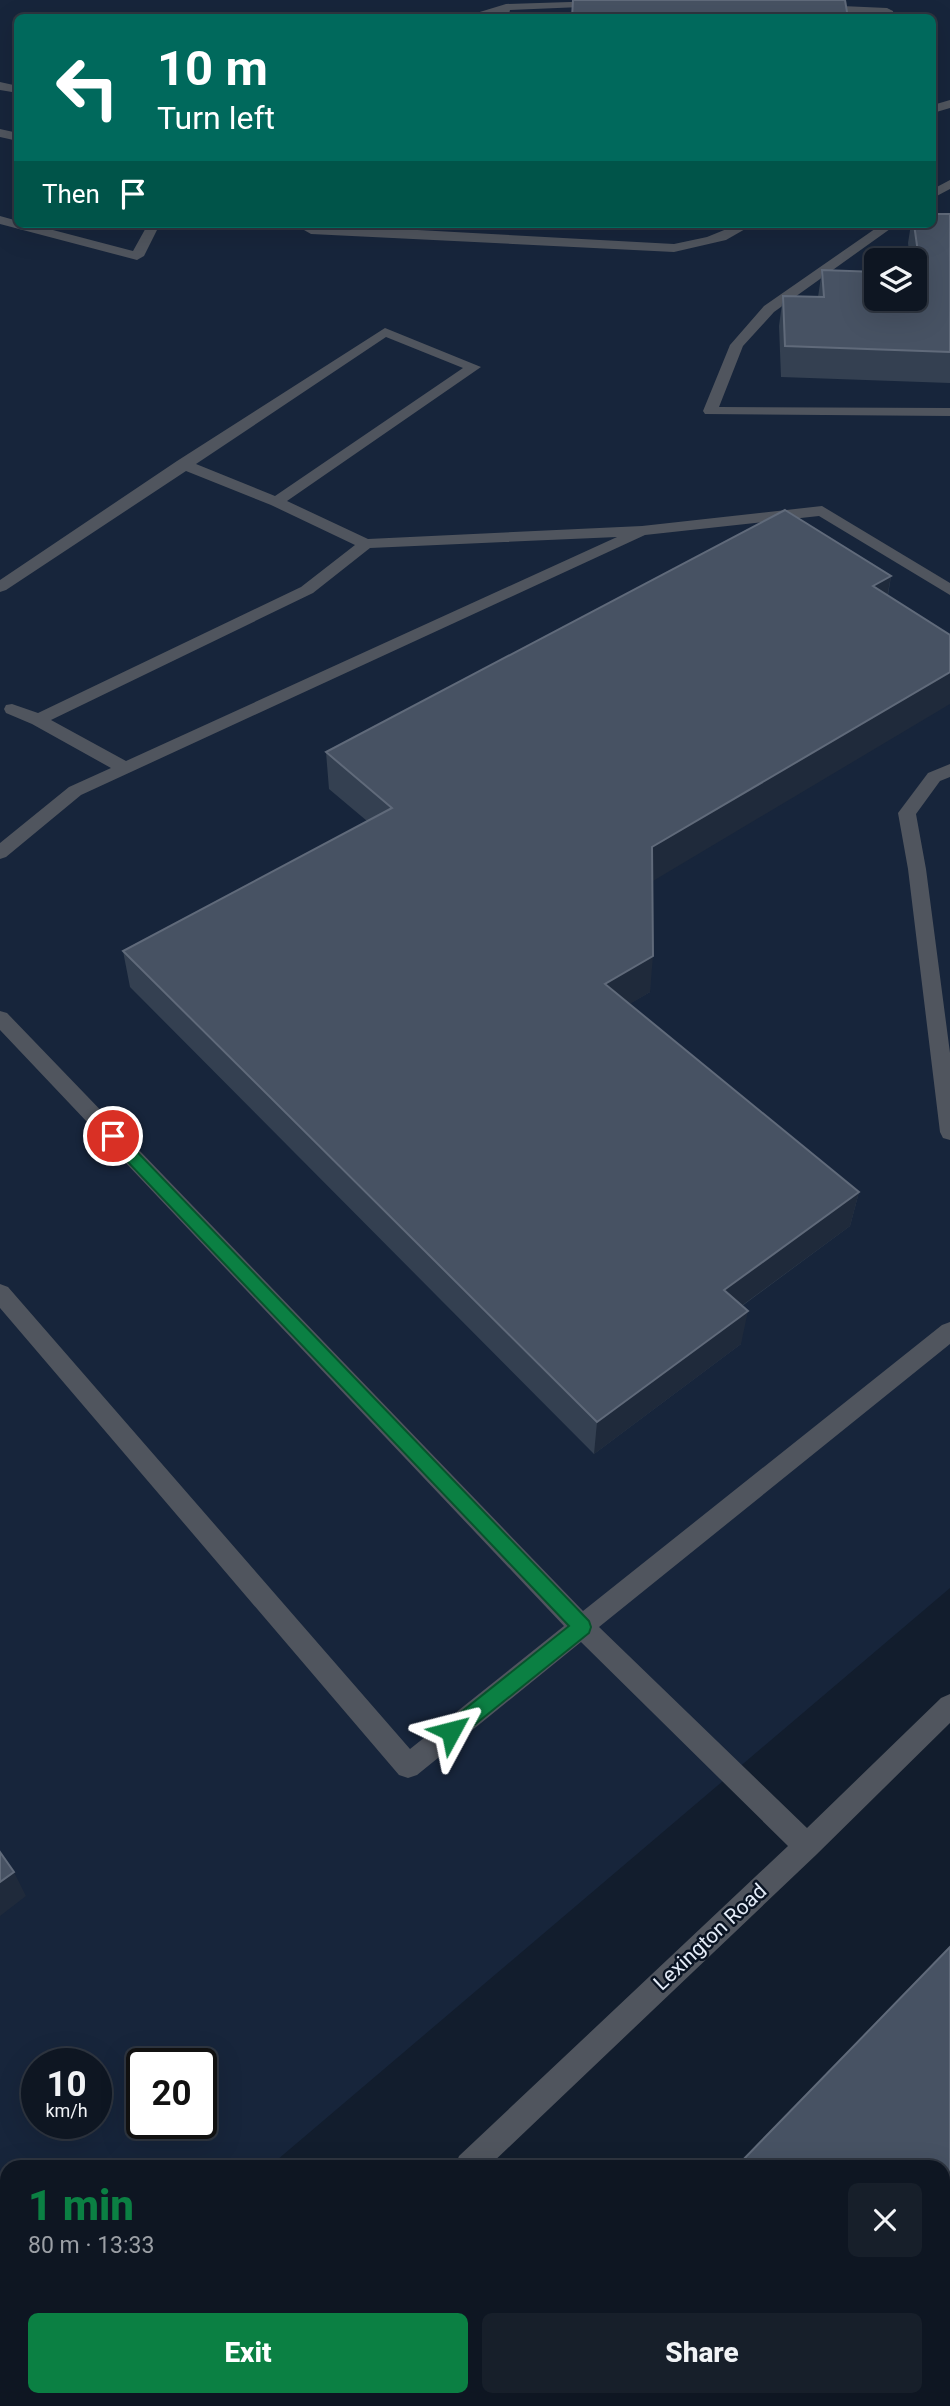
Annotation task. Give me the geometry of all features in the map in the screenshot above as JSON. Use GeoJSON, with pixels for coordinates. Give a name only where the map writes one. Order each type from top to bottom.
{"type":"FeatureCollection","features":[{"type":"Feature","properties":{"kind":"street"},"geometry":{"type":"LineString","coordinates":[[504,12],[617,3]]}},
{"type":"Feature","properties":{"kind":"street"},"geometry":{"type":"LineString","coordinates":[[806,8],[887,11],[887,14]]}},
{"type":"Feature","properties":{"kind":"street"},"geometry":{"type":"LineString","coordinates":[[30,228],[137,256],[152,228]]}},
{"type":"Feature","properties":{"kind":"street"},"geometry":{"type":"LineString","coordinates":[[312,228],[311,230],[432,230],[674,248],[707,244],[742,228]]}},
{"type":"Feature","properties":{"kind":"street"},"geometry":{"type":"LineString","coordinates":[[885,228],[769,309],[737,345],[710,411],[950,412]]}},
{"type":"Feature","properties":{"kind":"street"},"geometry":{"type":"LineString","coordinates":[[0,587],[385,332],[474,368],[276,502]]}},
{"type":"Feature","properties":{"kind":"street"},"geometry":{"type":"LineString","coordinates":[[182,464],[276,502],[366,544],[642,531],[822,511],[950,590]]}},
{"type":"Feature","properties":{"kind":"street"},"geometry":{"type":"LineString","coordinates":[[0,853],[75,791],[642,531]]}},
{"type":"Feature","properties":{"kind":"street"},"geometry":{"type":"LineString","coordinates":[[38,720],[307,590],[366,544]]}},
{"type":"Feature","properties":{"kind":"street"},"geometry":{"type":"LineString","coordinates":[[4,710],[38,720],[125,768]]}},
{"type":"Feature","properties":{"kind":"street"},"geometry":{"type":"LineString","coordinates":[[950,770],[934,776],[907,813],[917,869],[950,1132]]}},
{"type":"Feature","properties":{"kind":"street"},"geometry":{"type":"LineString","coordinates":[[0,1018],[582,1627],[807,1846]]}},
{"type":"Feature","properties":{"kind":"street"},"geometry":{"type":"LineString","coordinates":[[0,1293],[408,1766],[950,1331]]}},
{"type":"Feature","properties":{"kind":"street","name":"Lexington Road"},"geometry":{"type":"LineString","coordinates":[[475,2160],[807,1846],[950,1706]]}},
{"type":"Feature","properties":{"kind":"shaded area"},"geometry":{"type":"Polygon","coordinates":[[[0,0],[950,0],[950,1588],[277,2160],[0,2160],[0,0]]]}},
{"type":"Feature","properties":{"kind":"building"},"geometry":{"type":"Polygon","coordinates":[[[573,0],[845,0],[847,14],[572,14],[573,0]]]}},
{"type":"Feature","properties":{"kind":"building"},"geometry":{"type":"Polygon","coordinates":[[[936,214],[950,214],[950,352],[785,346],[783,296],[824,297],[822,270],[864,272],[864,311],[927,311],[927,248],[917,248],[915,228],[936,228],[936,214]]]}},
{"type":"Feature","properties":{"kind":"building"},"geometry":{"type":"Polygon","coordinates":[[[785,510],[891,576],[873,586],[950,635],[950,672],[652,847],[653,956],[605,984],[859,1192],[724,1290],[748,1311],[597,1422],[123,951],[392,808],[326,752],[785,510]]]}},
{"type":"Feature","properties":{"kind":"building"},"geometry":{"type":"Polygon","coordinates":[[[0,1852],[14,1872],[0,1882],[0,1852]]]}},
{"type":"Feature","properties":{"kind":"building"},"geometry":{"type":"Polygon","coordinates":[[[950,1947],[950,2160],[743,2160],[950,1947]]]}},
{"type":"Feature","properties":{"kind":"route"},"geometry":{"type":"LineString","coordinates":[[113,1136],[582,1627],[451,1731]]}}]}
